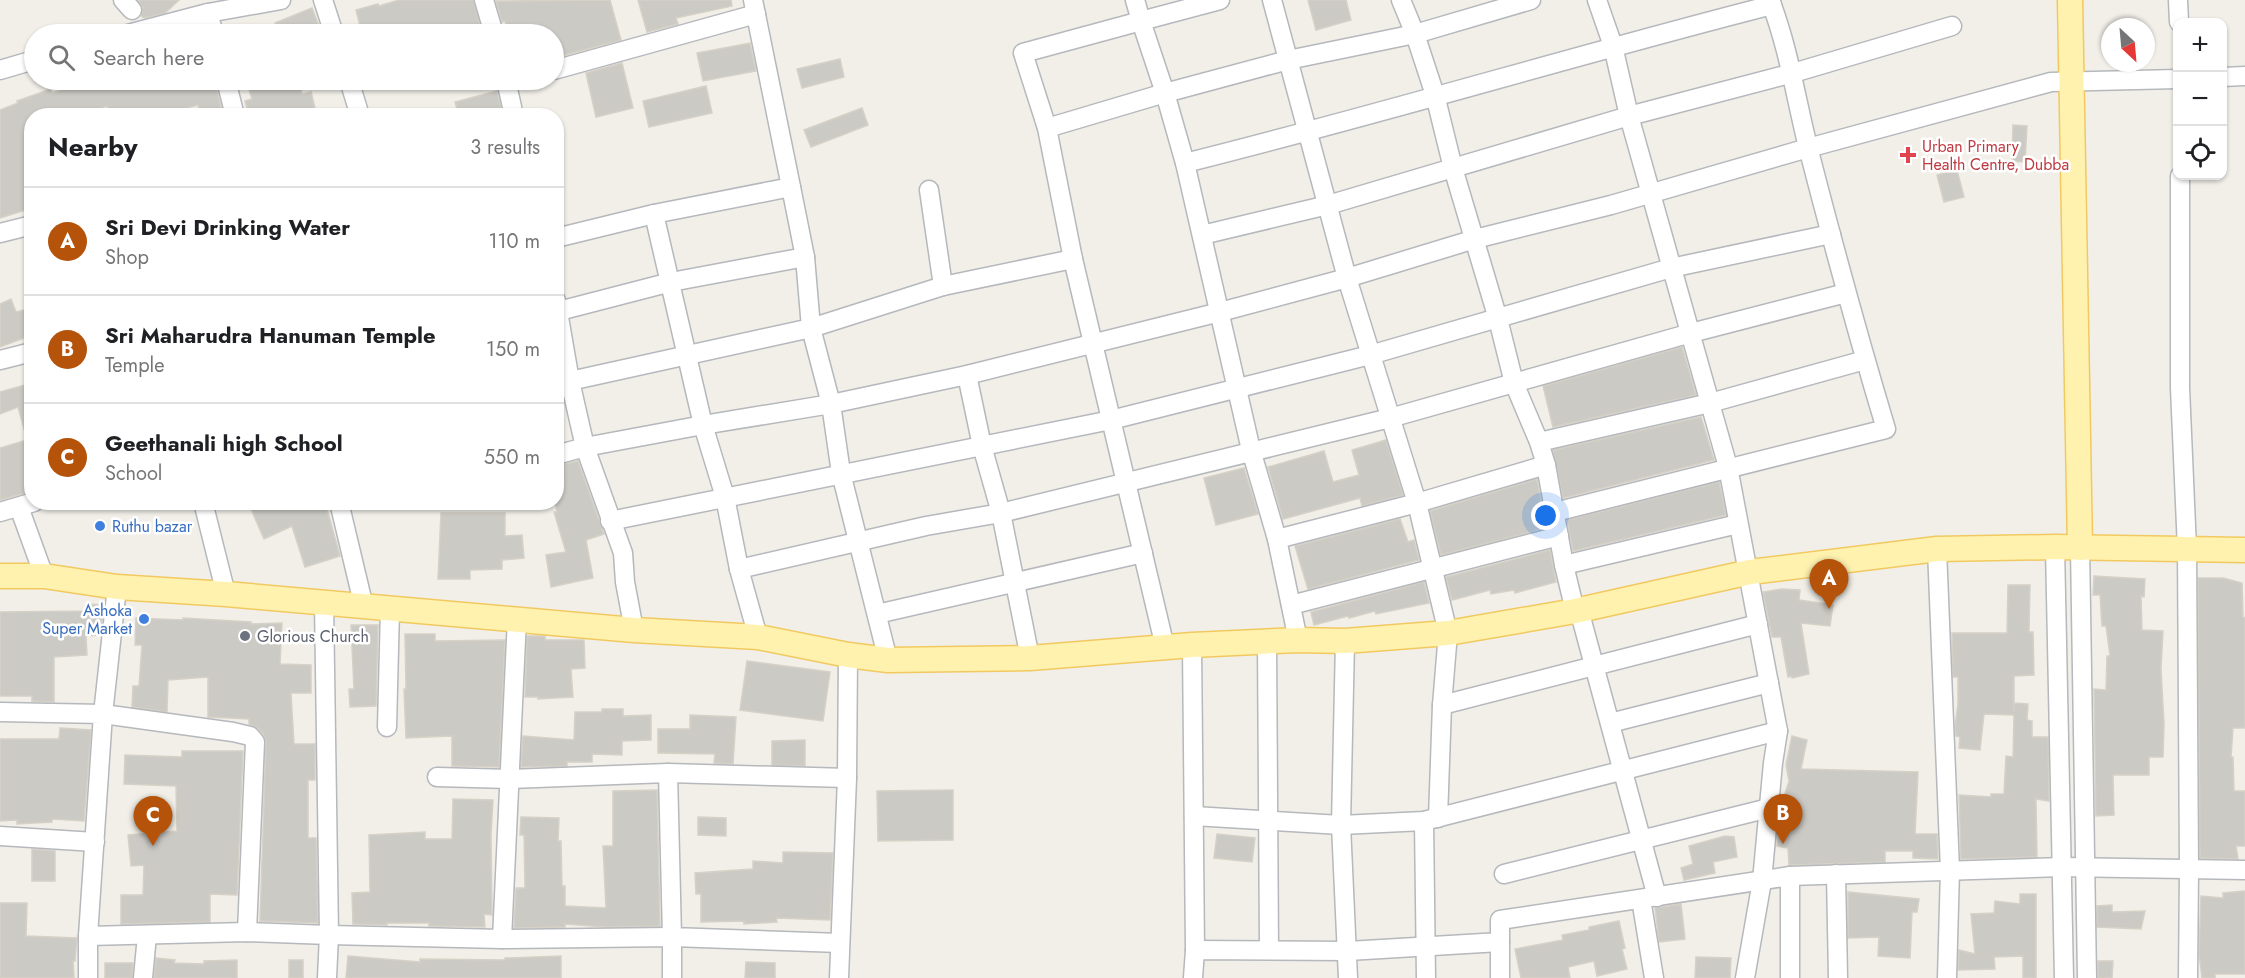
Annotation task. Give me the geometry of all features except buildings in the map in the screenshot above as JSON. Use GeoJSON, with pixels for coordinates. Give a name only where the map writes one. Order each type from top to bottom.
{"type":"FeatureCollection","features":[{"type":"Feature","properties":{"kind":"main road"},"geometry":{"type":"LineString","coordinates":[[2070,0],[2080,548]]}},
{"type":"Feature","properties":{"kind":"main road"},"geometry":{"type":"LineString","coordinates":[[0,576],[44,576],[117,587],[517,618],[634,630],[758,637],[848,655],[888,660],[1030,658],[1192,645],[1298,640],[1345,641],[1448,633],[1577,610],[1750,572],[1937,549],[2055,547],[2245,550]]}},
{"type":"Feature","properties":{"kind":"street"},"geometry":{"type":"LineString","coordinates":[[166,24],[208,13],[281,0]]}},
{"type":"Feature","properties":{"kind":"street"},"geometry":{"type":"LineString","coordinates":[[323,0],[331,24]]}},
{"type":"Feature","properties":{"kind":"street"},"geometry":{"type":"LineString","coordinates":[[484,0],[491,24]]}},
{"type":"Feature","properties":{"kind":"street"},"geometry":{"type":"LineString","coordinates":[[1135,0],[1185,163],[1251,450],[1277,539],[1298,640]]}},
{"type":"Feature","properties":{"kind":"street"},"geometry":{"type":"LineString","coordinates":[[1165,647],[1073,259],[1047,128],[1023,53],[1220,0]]}},
{"type":"Feature","properties":{"kind":"street"},"geometry":{"type":"LineString","coordinates":[[1272,0],[1347,278],[1417,504],[1448,633],[1431,820],[1425,978]]}},
{"type":"Feature","properties":{"kind":"street"},"geometry":{"type":"LineString","coordinates":[[1401,0],[1435,95],[1514,383],[1539,442],[1546,465],[1564,566],[1642,840],[1649,898],[1654,978]]}},
{"type":"Feature","properties":{"kind":"street"},"geometry":{"type":"LineString","coordinates":[[1047,128],[1288,60],[1415,34],[1531,0]]}},
{"type":"Feature","properties":{"kind":"street"},"geometry":{"type":"LineString","coordinates":[[1597,0],[1612,46],[1650,193],[1728,467],[1738,524],[1750,572],[1778,731],[1762,881],[1745,978]]}},
{"type":"Feature","properties":{"kind":"street"},"geometry":{"type":"LineString","coordinates":[[2178,0],[2179,18]]}},
{"type":"Feature","properties":{"kind":"street"},"geometry":{"type":"LineString","coordinates":[[1185,163],[1308,132],[1771,2],[1793,73],[1808,148],[1846,293],[1886,429],[1555,512]]}},
{"type":"Feature","properties":{"kind":"street"},"geometry":{"type":"LineString","coordinates":[[564,67],[754,7],[805,257],[811,328],[831,404],[841,473],[888,660]]}},
{"type":"Feature","properties":{"kind":"street"},"geometry":{"type":"LineString","coordinates":[[208,13],[211,24]]}},
{"type":"Feature","properties":{"kind":"street"},"geometry":{"type":"LineString","coordinates":[[1202,235],[1328,205],[1629,116],[1793,73],[1952,26]]}},
{"type":"Feature","properties":{"kind":"street"},"geometry":{"type":"LineString","coordinates":[[0,69],[24,63]]}},
{"type":"Feature","properties":{"kind":"street"},"geometry":{"type":"LineString","coordinates":[[2227,77],[2245,76]]}},
{"type":"Feature","properties":{"kind":"street"},"geometry":{"type":"LineString","coordinates":[[564,453],[703,425],[831,404],[967,375],[1220,312],[1347,278],[1475,239],[1611,206],[1808,148],[2051,82],[2173,79]]}},
{"type":"Feature","properties":{"kind":"street"},"geometry":{"type":"LineString","coordinates":[[228,90],[233,108]]}},
{"type":"Feature","properties":{"kind":"street"},"geometry":{"type":"LineString","coordinates":[[352,90],[358,108]]}},
{"type":"Feature","properties":{"kind":"street"},"geometry":{"type":"LineString","coordinates":[[512,90],[513,108]]}},
{"type":"Feature","properties":{"kind":"street"},"geometry":{"type":"LineString","coordinates":[[2180,180],[2180,388],[2187,549],[2188,978]]}},
{"type":"Feature","properties":{"kind":"street"},"geometry":{"type":"LineString","coordinates":[[564,236],[654,214],[791,187]]}},
{"type":"Feature","properties":{"kind":"street"},"geometry":{"type":"LineString","coordinates":[[929,190],[943,286]]}},
{"type":"Feature","properties":{"kind":"street"},"geometry":{"type":"LineString","coordinates":[[654,214],[703,425],[724,497],[758,637]]}},
{"type":"Feature","properties":{"kind":"street"},"geometry":{"type":"LineString","coordinates":[[0,233],[24,227]]}},
{"type":"Feature","properties":{"kind":"street"},"geometry":{"type":"LineString","coordinates":[[610,521],[1111,420],[1370,355],[1671,268],[1831,234]]}},
{"type":"Feature","properties":{"kind":"street"},"geometry":{"type":"LineString","coordinates":[[564,305],[805,257]]}},
{"type":"Feature","properties":{"kind":"street"},"geometry":{"type":"LineString","coordinates":[[570,381],[811,328],[943,286],[1073,259]]}},
{"type":"Feature","properties":{"kind":"street"},"geometry":{"type":"LineString","coordinates":[[740,569],[926,526],[1001,513],[1251,450],[1390,418],[1691,333],[1846,293]]}},
{"type":"Feature","properties":{"kind":"street"},"geometry":{"type":"LineString","coordinates":[[564,344],[585,447],[622,553],[634,630]]}},
{"type":"Feature","properties":{"kind":"street"},"geometry":{"type":"LineString","coordinates":[[0,360],[24,354]]}},
{"type":"Feature","properties":{"kind":"street"},"geometry":{"type":"LineString","coordinates":[[1539,442],[1710,403],[1865,360]]}},
{"type":"Feature","properties":{"kind":"street"},"geometry":{"type":"LineString","coordinates":[[967,375],[982,447],[1001,513],[1017,583],[1030,658]]}},
{"type":"Feature","properties":{"kind":"street"},"geometry":{"type":"LineString","coordinates":[[1277,539],[1417,504],[1546,465]]}},
{"type":"Feature","properties":{"kind":"street"},"geometry":{"type":"LineString","coordinates":[[0,512],[24,506]]}},
{"type":"Feature","properties":{"kind":"street"},"geometry":{"type":"LineString","coordinates":[[28,510],[44,576]]}},
{"type":"Feature","properties":{"kind":"street"},"geometry":{"type":"LineString","coordinates":[[205,510],[226,594]]}},
{"type":"Feature","properties":{"kind":"street"},"geometry":{"type":"LineString","coordinates":[[341,510],[363,607]]}},
{"type":"Feature","properties":{"kind":"street"},"geometry":{"type":"LineString","coordinates":[[1564,566],[1738,524]]}},
{"type":"Feature","properties":{"kind":"street"},"geometry":{"type":"LineString","coordinates":[[1291,605],[1559,536]]}},
{"type":"Feature","properties":{"kind":"street"},"geometry":{"type":"LineString","coordinates":[[2055,547],[2064,978]]}},
{"type":"Feature","properties":{"kind":"street"},"geometry":{"type":"LineString","coordinates":[[2080,548],[2086,978]]}},
{"type":"Feature","properties":{"kind":"street"},"geometry":{"type":"LineString","coordinates":[[1937,549],[1950,870],[1947,978]]}},
{"type":"Feature","properties":{"kind":"street"},"geometry":{"type":"LineString","coordinates":[[877,614],[1143,553]]}},
{"type":"Feature","properties":{"kind":"street"},"geometry":{"type":"LineString","coordinates":[[88,978],[88,936],[103,714],[117,587]]}},
{"type":"Feature","properties":{"kind":"street"},"geometry":{"type":"LineString","coordinates":[[324,603],[329,935],[327,978]]}},
{"type":"Feature","properties":{"kind":"street"},"geometry":{"type":"LineString","coordinates":[[387,727],[390,609]]}},
{"type":"Feature","properties":{"kind":"street"},"geometry":{"type":"LineString","coordinates":[[502,939],[517,618]]}},
{"type":"Feature","properties":{"kind":"street"},"geometry":{"type":"LineString","coordinates":[[1442,705],[1758,624]]}},
{"type":"Feature","properties":{"kind":"street"},"geometry":{"type":"LineString","coordinates":[[1345,641],[1341,825],[1348,978]]}},
{"type":"Feature","properties":{"kind":"street"},"geometry":{"type":"LineString","coordinates":[[1267,642],[1269,949]]}},
{"type":"Feature","properties":{"kind":"street"},"geometry":{"type":"LineString","coordinates":[[1192,645],[1195,950],[1193,978]]}},
{"type":"Feature","properties":{"kind":"street"},"geometry":{"type":"LineString","coordinates":[[839,978],[847,778],[848,655]]}},
{"type":"Feature","properties":{"kind":"street"},"geometry":{"type":"LineString","coordinates":[[1610,723],[1769,683]]}},
{"type":"Feature","properties":{"kind":"street"},"geometry":{"type":"LineString","coordinates":[[0,712],[103,714],[250,736],[255,742],[247,932]]}},
{"type":"Feature","properties":{"kind":"street"},"geometry":{"type":"LineString","coordinates":[[1194,816],[1341,825],[1431,820],[1778,731]]}},
{"type":"Feature","properties":{"kind":"street"},"geometry":{"type":"LineString","coordinates":[[668,773],[672,978]]}},
{"type":"Feature","properties":{"kind":"street"},"geometry":{"type":"LineString","coordinates":[[437,777],[510,779],[668,773],[847,778]]}},
{"type":"Feature","properties":{"kind":"street"},"geometry":{"type":"LineString","coordinates":[[1504,874],[1769,808]]}},
{"type":"Feature","properties":{"kind":"street"},"geometry":{"type":"LineString","coordinates":[[0,836],[94,842]]}},
{"type":"Feature","properties":{"kind":"street"},"geometry":{"type":"LineString","coordinates":[[1500,978],[1500,920],[1790,876],[2063,867],[2245,870]]}},
{"type":"Feature","properties":{"kind":"street"},"geometry":{"type":"LineString","coordinates":[[1836,874],[1838,978]]}},
{"type":"Feature","properties":{"kind":"street"},"geometry":{"type":"LineString","coordinates":[[1790,876],[1790,978]]}},
{"type":"Feature","properties":{"kind":"street"},"geometry":{"type":"LineString","coordinates":[[88,936],[247,932],[502,939],[672,938],[840,943]]}},
{"type":"Feature","properties":{"kind":"street"},"geometry":{"type":"LineString","coordinates":[[143,978],[147,935]]}},
{"type":"Feature","properties":{"kind":"street"},"geometry":{"type":"LineString","coordinates":[[1195,950],[1348,951],[1500,942]]}},
{"type":"Feature","properties":{"kind":"place","name":"Urban Primary Health Centre, Dubba"},"geometry":{"type":"Point","coordinates":[1908,155]}},
{"type":"Feature","properties":{"kind":"place","name":"Ruthu bazar"},"geometry":{"type":"Point","coordinates":[100,526]}},
{"type":"Feature","properties":{"kind":"place","name":"Sri Devi Drinking Water"},"geometry":{"type":"Point","coordinates":[1829,609]}},
{"type":"Feature","properties":{"kind":"place","name":"Ashoka Super Market"},"geometry":{"type":"Point","coordinates":[144,619]}},
{"type":"Feature","properties":{"kind":"place","name":"Glorious Church"},"geometry":{"type":"Point","coordinates":[245,636]}},
{"type":"Feature","properties":{"kind":"place","name":"Sri Maharudra Hanuman Temple"},"geometry":{"type":"Point","coordinates":[1783,844]}},
{"type":"Feature","properties":{"kind":"place","name":"Geethanali high School"},"geometry":{"type":"Point","coordinates":[153,846]}}]}
